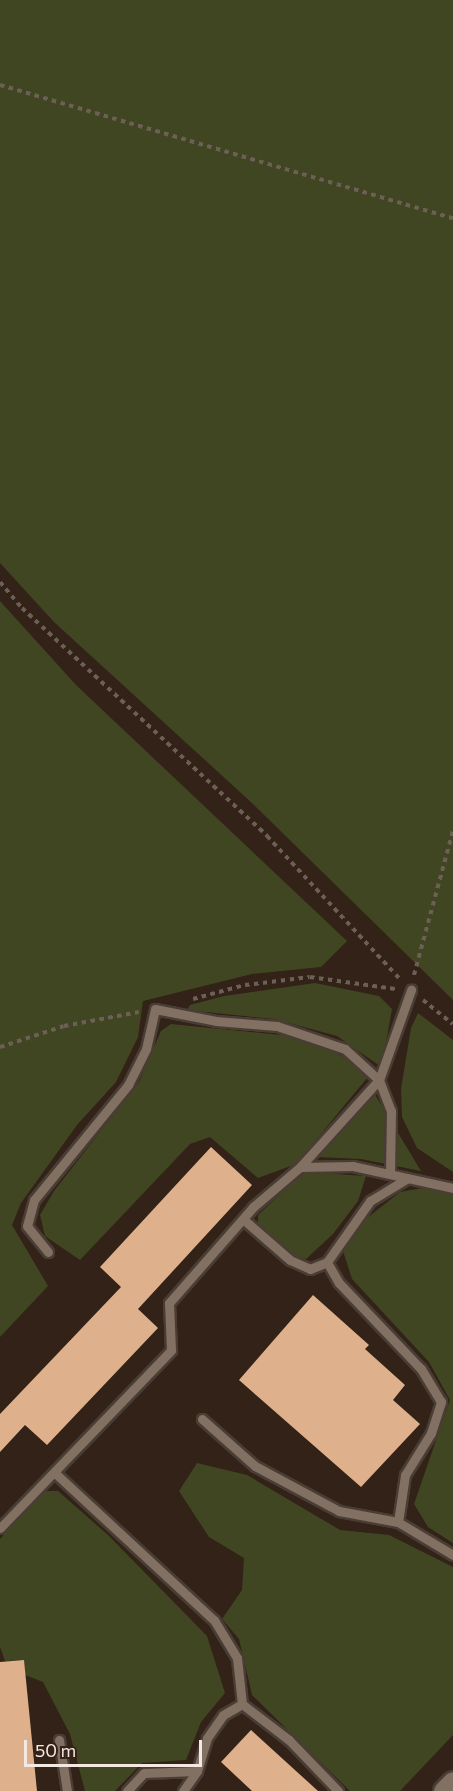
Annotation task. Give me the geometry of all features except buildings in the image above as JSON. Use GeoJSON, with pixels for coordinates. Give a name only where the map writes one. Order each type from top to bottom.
{"type":"FeatureCollection","features":[{"type":"Feature","properties":{"kind":"street"},"geometry":{"type":"LineString","coordinates":[[443,1791],[453,1781]]}},
{"type":"Feature","properties":{"kind":"lane"},"geometry":{"type":"LineString","coordinates":[[0,1528],[171,1350],[169,1303],[243,1219],[300,1167],[379,1080],[411,990]]}},
{"type":"Feature","properties":{"kind":"lane"},"geometry":{"type":"LineString","coordinates":[[48,1252],[27,1226],[34,1200],[128,1085],[146,1049],[155,1009],[216,1021],[286,1030],[345,1049],[379,1080],[391,1111],[390,1174]]}},
{"type":"Feature","properties":{"kind":"lane"},"geometry":{"type":"LineString","coordinates":[[300,1167],[353,1166],[453,1188]]}},
{"type":"Feature","properties":{"kind":"lane"},"geometry":{"type":"LineString","coordinates":[[243,1219],[290,1260],[310,1269],[327,1262],[370,1201],[408,1178]]}},
{"type":"Feature","properties":{"kind":"lane"},"geometry":{"type":"LineString","coordinates":[[327,1262],[339,1282],[421,1369],[441,1402],[431,1433],[405,1475],[398,1522]]}},
{"type":"Feature","properties":{"kind":"lane"},"geometry":{"type":"LineString","coordinates":[[202,1419],[255,1466],[339,1511],[398,1522],[453,1555]]}},
{"type":"Feature","properties":{"kind":"lane"},"geometry":{"type":"LineString","coordinates":[[55,1473],[214,1620],[237,1658],[242,1704],[289,1740],[338,1791]]}},
{"type":"Feature","properties":{"kind":"lane"},"geometry":{"type":"LineString","coordinates":[[183,1791],[197,1771],[207,1738],[223,1715],[242,1704]]}},
{"type":"Feature","properties":{"kind":"lane"},"geometry":{"type":"LineString","coordinates":[[59,1740],[67,1791]]}},
{"type":"Feature","properties":{"kind":"lane"},"geometry":{"type":"LineString","coordinates":[[128,1791],[144,1773],[197,1771]]}},
{"type":"Feature","properties":{"kind":"path"},"geometry":{"type":"LineString","coordinates":[[0,85],[453,218]]}},
{"type":"Feature","properties":{"kind":"path"},"geometry":{"type":"LineString","coordinates":[[0,582],[22,608],[267,836],[411,990],[453,1024]]}},
{"type":"Feature","properties":{"kind":"path"},"geometry":{"type":"LineString","coordinates":[[411,990],[453,830]]}},
{"type":"Feature","properties":{"kind":"green space"},"geometry":{"type":"Polygon","coordinates":[[[0,0],[453,0],[453,1000],[252,803],[54,622],[0,563],[0,0]]]}},
{"type":"Feature","properties":{"kind":"green space"},"geometry":{"type":"Polygon","coordinates":[[[0,601],[76,685],[347,941],[321,967],[252,974],[143,1001],[138,1037],[116,1082],[77,1125],[21,1203],[12,1225],[48,1286],[0,1337],[0,601]]]}},
{"type":"Feature","properties":{"kind":"green space"},"geometry":{"type":"Polygon","coordinates":[[[315,983],[379,996],[392,1009],[383,1060],[377,1064],[337,1036],[274,1019],[187,1010],[190,1005],[224,996],[315,983]]]}},
{"type":"Feature","properties":{"kind":"green space"},"geometry":{"type":"Polygon","coordinates":[[[418,1013],[453,1040],[453,1172],[417,1148],[402,1117],[401,1089],[411,1028],[418,1013]]]}},
{"type":"Feature","properties":{"kind":"green space"},"geometry":{"type":"Polygon","coordinates":[[[171,1024],[291,1036],[326,1047],[350,1061],[367,1078],[296,1164],[258,1178],[210,1137],[190,1144],[80,1260],[45,1236],[40,1215],[54,1191],[139,1082],[161,1031],[171,1024]]]}},
{"type":"Feature","properties":{"kind":"green space"},"geometry":{"type":"Polygon","coordinates":[[[374,1093],[421,1171],[361,1159],[317,1157],[374,1093]]]}},
{"type":"Feature","properties":{"kind":"green space"},"geometry":{"type":"Polygon","coordinates":[[[304,1172],[366,1176],[358,1201],[333,1234],[306,1259],[295,1256],[258,1226],[258,1215],[304,1172]]]}},
{"type":"Feature","properties":{"kind":"green space"},"geometry":{"type":"Polygon","coordinates":[[[428,1187],[453,1194],[453,1543],[428,1527],[414,1504],[450,1400],[429,1362],[352,1279],[343,1251],[362,1222],[400,1192],[428,1187]]]}},
{"type":"Feature","properties":{"kind":"green space"},"geometry":{"type":"Polygon","coordinates":[[[197,1463],[247,1475],[340,1530],[389,1535],[453,1567],[453,1735],[400,1791],[350,1791],[252,1695],[239,1639],[222,1619],[242,1590],[244,1558],[209,1537],[179,1491],[197,1463]]]}},
{"type":"Feature","properties":{"kind":"green space"},"geometry":{"type":"Polygon","coordinates":[[[45,1491],[58,1491],[108,1535],[207,1636],[225,1693],[201,1722],[186,1760],[142,1763],[115,1791],[85,1791],[70,1734],[43,1682],[25,1675],[24,1660],[5,1661],[0,1647],[0,1539],[45,1491]]]}}]}
